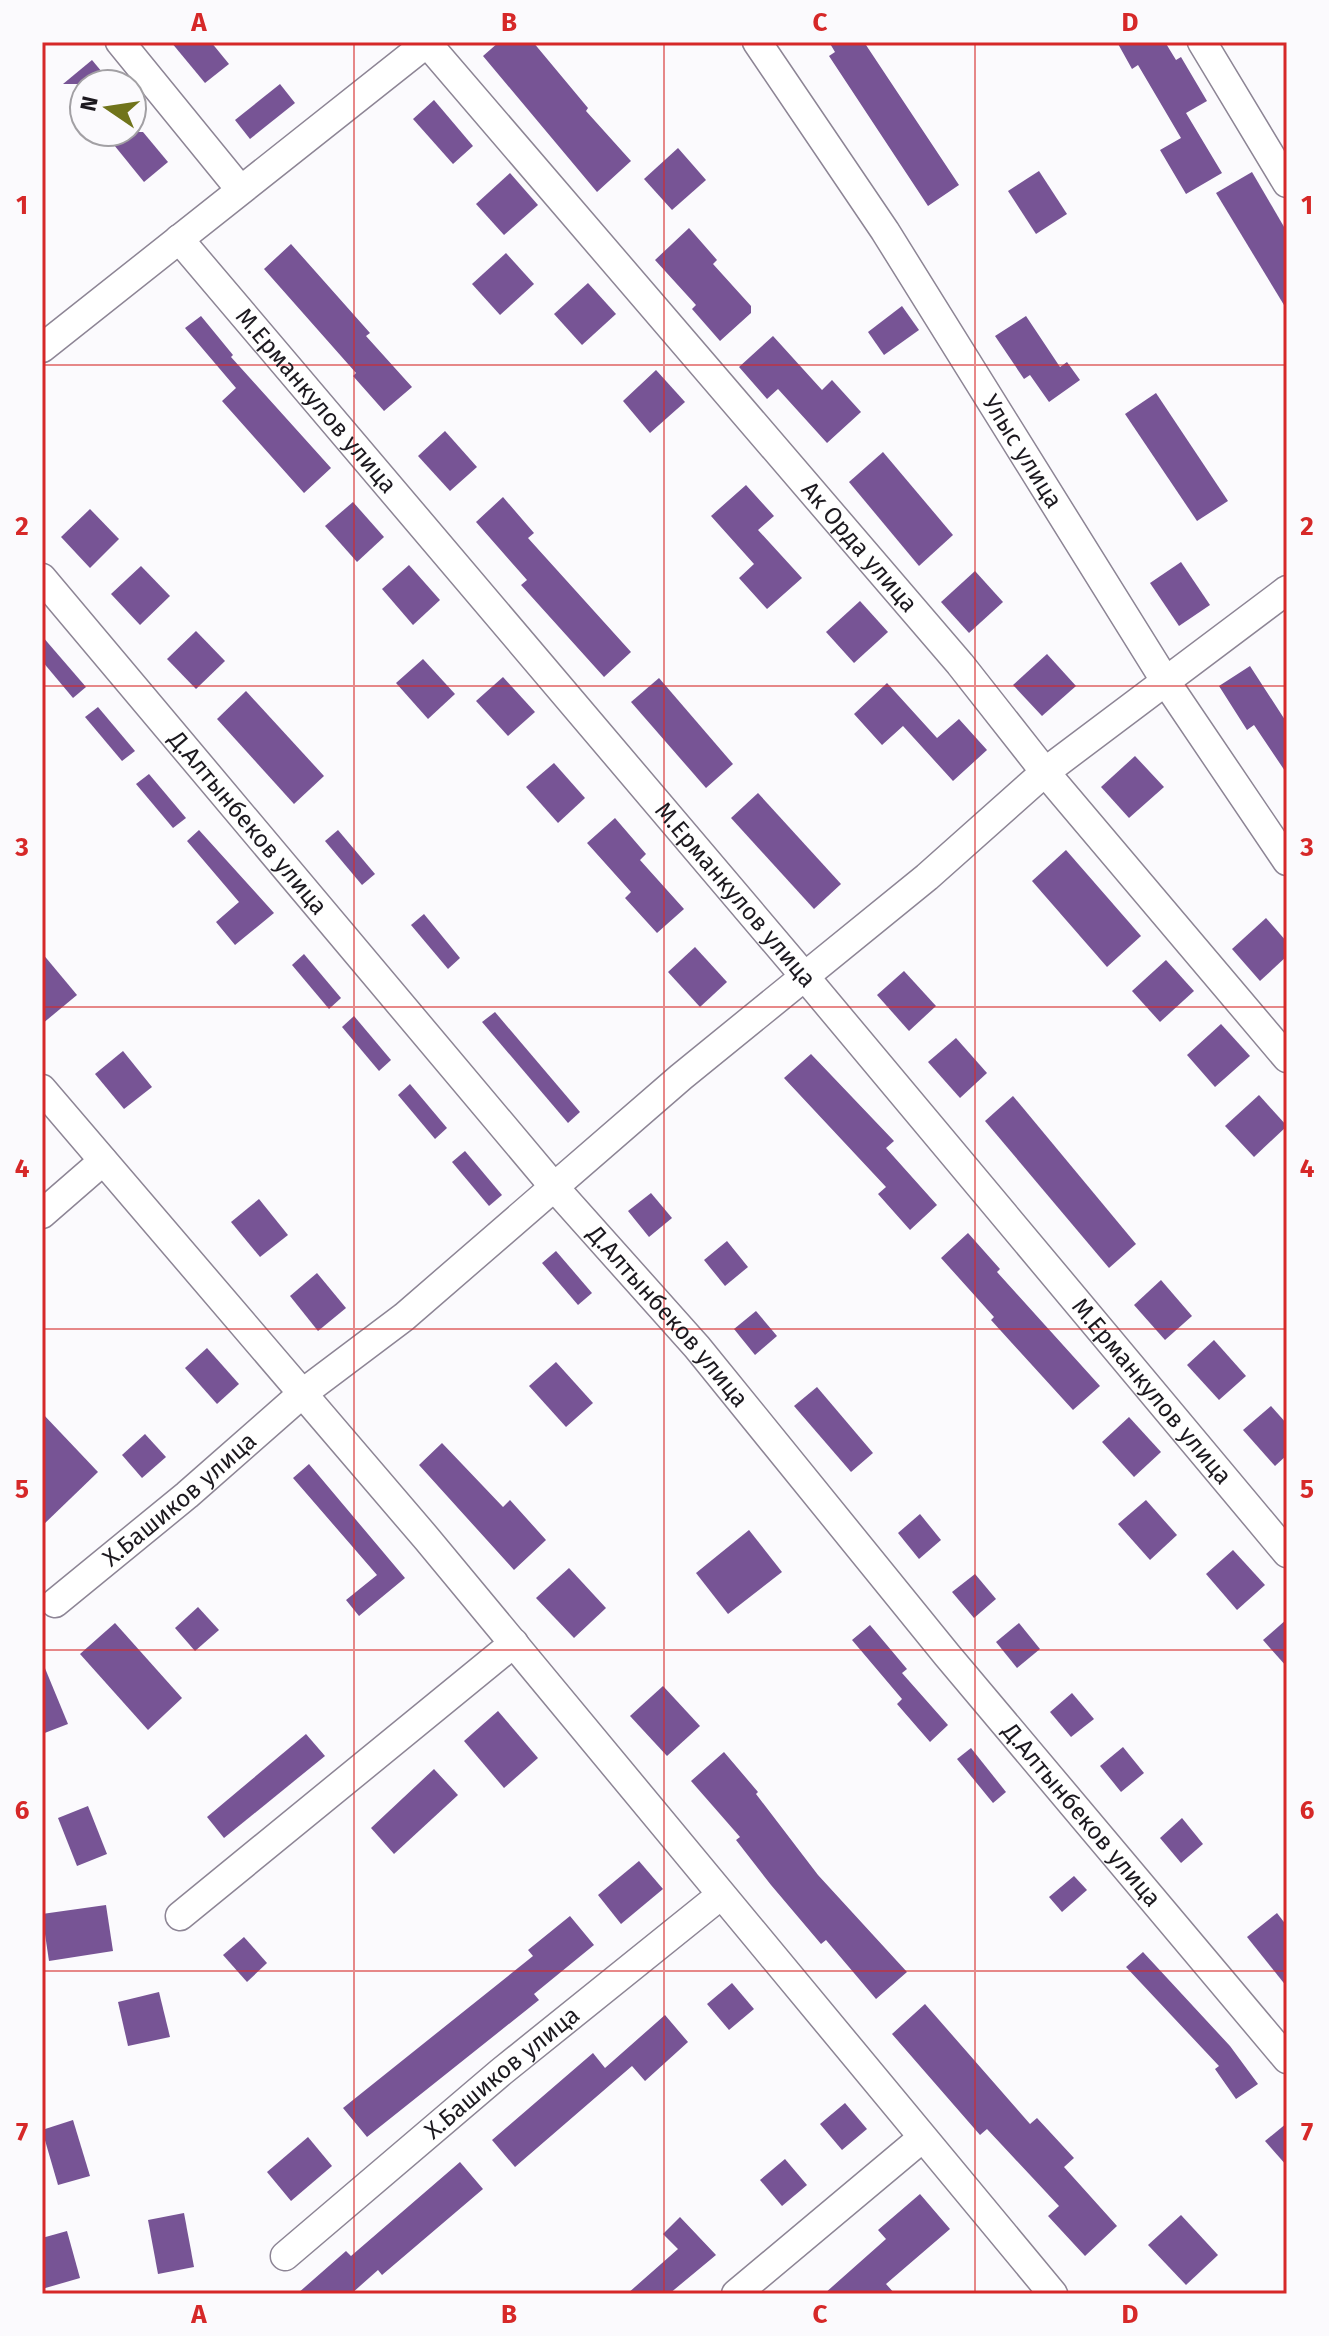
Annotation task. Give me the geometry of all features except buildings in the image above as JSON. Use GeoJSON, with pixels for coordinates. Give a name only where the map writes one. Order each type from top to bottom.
{"type":"FeatureCollection","features":[{"type":"Feature","properties":{"kind":"street"},"geometry":{"type":"LineString","coordinates":[[120,42],[239,188]]}},
{"type":"Feature","properties":{"kind":"street"},"geometry":{"type":"LineString","coordinates":[[42,348],[239,188],[427,42]]}},
{"type":"Feature","properties":{"kind":"street","name":"Ак Орда улица"},"geometry":{"type":"LineString","coordinates":[[427,42],[960,664],[1045,772],[1287,1058]]}},
{"type":"Feature","properties":{"kind":"street","name":"Улыс улица"},"geometry":{"type":"LineString","coordinates":[[757,42],[885,231],[1166,682],[1287,861]]}},
{"type":"Feature","properties":{"kind":"street"},"geometry":{"type":"LineString","coordinates":[[1202,42],[1287,183]]}},
{"type":"Feature","properties":{"kind":"street","name":"М.Ерманкулов улица"},"geometry":{"type":"LineString","coordinates":[[179,239],[806,978],[1287,1553]]}},
{"type":"Feature","properties":{"kind":"street","name":"Д.Алтынбеков улица"},"geometry":{"type":"LineString","coordinates":[[42,578],[555,1188],[697,1347],[947,1655],[1287,2059]]}},
{"type":"Feature","properties":{"kind":"street","name":"Х.Башиков улица"},"geometry":{"type":"LineString","coordinates":[[55,1603],[187,1495],[303,1393],[404,1317],[681,1077],[806,978],[1045,772],[1287,590]]}},
{"type":"Feature","properties":{"kind":"street"},"geometry":{"type":"LineString","coordinates":[[42,1089],[514,1643],[721,1895],[803,1988],[921,2139],[1053,2294]]}},
{"type":"Feature","properties":{"kind":"street"},"geometry":{"type":"LineString","coordinates":[[42,1214],[103,1161]]}},
{"type":"Feature","properties":{"kind":"street"},"geometry":{"type":"LineString","coordinates":[[180,1916],[514,1643]]}},
{"type":"Feature","properties":{"kind":"street","name":"Х.Башиков улица"},"geometry":{"type":"LineString","coordinates":[[285,2256],[501,2072],[721,1895]]}},
{"type":"Feature","properties":{"kind":"street"},"geometry":{"type":"LineString","coordinates":[[736,2294],[921,2139]]}}]}
